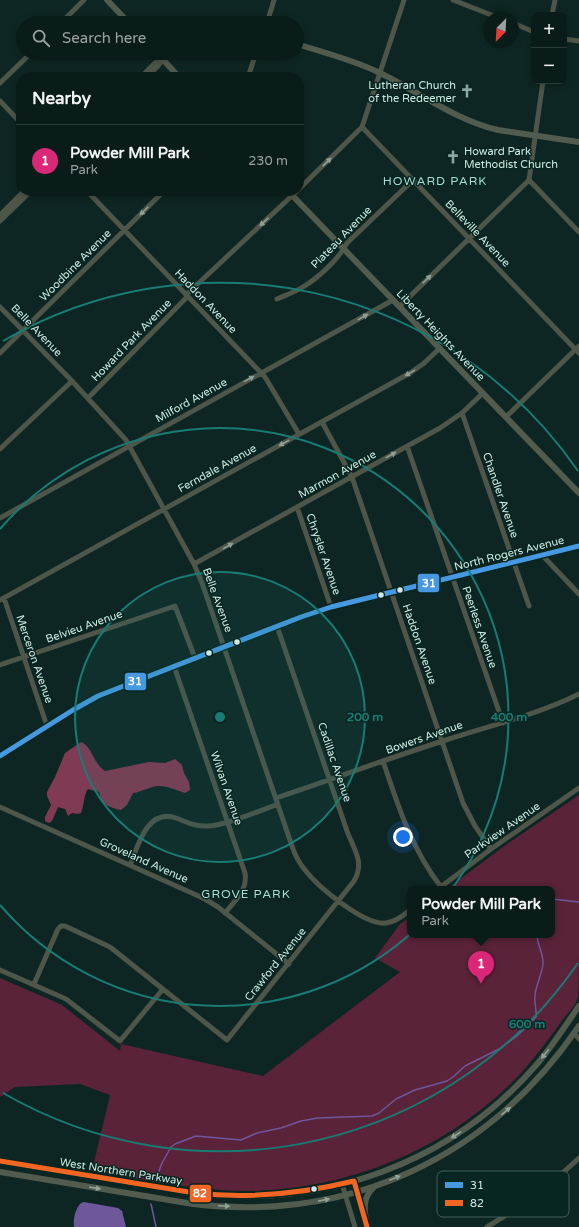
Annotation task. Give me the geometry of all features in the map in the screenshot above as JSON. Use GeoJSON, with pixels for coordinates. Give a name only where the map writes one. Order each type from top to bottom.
{"type":"FeatureCollection","features":[{"type":"Feature","properties":{"kind":"main road"},"geometry":{"type":"LineString","coordinates":[[107,0],[122,16]]}},
{"type":"Feature","properties":{"kind":"main road"},"geometry":{"type":"LineString","coordinates":[[304,46],[380,73],[476,124],[498,130],[579,142]]}},
{"type":"Feature","properties":{"kind":"main road"},"geometry":{"type":"LineString","coordinates":[[163,60],[174,72]]}},
{"type":"Feature","properties":{"kind":"main road","name":"Liberty Heights Avenue"},"geometry":{"type":"LineString","coordinates":[[298,196],[344,249],[579,493]]}},
{"type":"Feature","properties":{"kind":"main road","name":"West Northern Parkway"},"geometry":{"type":"LineString","coordinates":[[0,1161],[195,1193],[222,1196],[285,1194],[320,1189],[354,1181],[377,1174],[414,1159],[460,1132],[494,1106],[523,1079],[546,1052],[579,1006]]}},
{"type":"Feature","properties":{"kind":"main road"},"geometry":{"type":"LineString","coordinates":[[568,1023],[574,1033]]}},
{"type":"Feature","properties":{"kind":"main road","name":"West Northern Parkway"},"geometry":{"type":"LineString","coordinates":[[0,1172],[193,1204],[221,1206],[275,1206],[309,1202],[357,1192],[398,1177],[435,1159],[481,1130],[512,1106],[540,1076],[579,1026]]}},
{"type":"Feature","properties":{"kind":"main road"},"geometry":{"type":"LineString","coordinates":[[367,1224],[364,1202],[370,1191],[377,1185]]}},
{"type":"Feature","properties":{"kind":"street"},"geometry":{"type":"LineString","coordinates":[[68,16],[84,0]]}},
{"type":"Feature","properties":{"kind":"street"},"geometry":{"type":"LineString","coordinates":[[268,16],[274,0]]}},
{"type":"Feature","properties":{"kind":"street","name":"Howard Park Avenue"},"geometry":{"type":"LineString","coordinates":[[304,182],[362,127],[404,0]]}},
{"type":"Feature","properties":{"kind":"street"},"geometry":{"type":"LineString","coordinates":[[453,0],[484,12]]}},
{"type":"Feature","properties":{"kind":"street"},"geometry":{"type":"LineString","coordinates":[[553,12],[555,0]]}},
{"type":"Feature","properties":{"kind":"street"},"geometry":{"type":"LineString","coordinates":[[519,26],[531,31]]}},
{"type":"Feature","properties":{"kind":"street"},"geometry":{"type":"LineString","coordinates":[[567,39],[579,41]]}},
{"type":"Feature","properties":{"kind":"street"},"geometry":{"type":"LineString","coordinates":[[0,83],[24,60]]}},
{"type":"Feature","properties":{"kind":"street"},"geometry":{"type":"LineString","coordinates":[[145,72],[160,60]]}},
{"type":"Feature","properties":{"kind":"street"},"geometry":{"type":"LineString","coordinates":[[152,72],[161,60]]}},
{"type":"Feature","properties":{"kind":"street"},"geometry":{"type":"LineString","coordinates":[[250,72],[254,60]]}},
{"type":"Feature","properties":{"kind":"street"},"geometry":{"type":"LineString","coordinates":[[399,307],[530,180],[543,84]]}},
{"type":"Feature","properties":{"kind":"street"},"geometry":{"type":"LineString","coordinates":[[0,101],[16,118]]}},
{"type":"Feature","properties":{"kind":"street","name":"Belleville Avenue"},"geometry":{"type":"LineString","coordinates":[[362,127],[469,239],[578,349]]}},
{"type":"Feature","properties":{"kind":"street","name":"Plateau Avenue"},"geometry":{"type":"LineString","coordinates":[[277,299],[309,283],[340,255],[347,243],[413,180]]}},
{"type":"Feature","properties":{"kind":"street"},"geometry":{"type":"LineString","coordinates":[[530,180],[579,232]]}},
{"type":"Feature","properties":{"kind":"street"},"geometry":{"type":"LineString","coordinates":[[0,215],[19,196]]}},
{"type":"Feature","properties":{"kind":"street"},"geometry":{"type":"LineString","coordinates":[[0,221],[26,196]]}},
{"type":"Feature","properties":{"kind":"street","name":"Haddon Avenue"},"geometry":{"type":"LineString","coordinates":[[92,196],[261,372],[299,434]]}},
{"type":"Feature","properties":{"kind":"street","name":"Woodbine Avenue"},"geometry":{"type":"LineString","coordinates":[[0,353],[159,196]]}},
{"type":"Feature","properties":{"kind":"street","name":"Howard Park Avenue"},"geometry":{"type":"LineString","coordinates":[[88,398],[187,295],[290,196]]}},
{"type":"Feature","properties":{"kind":"street","name":"Milford Avenue"},"geometry":{"type":"LineString","coordinates":[[1,516],[393,300]]}},
{"type":"Feature","properties":{"kind":"street","name":"Belle Avenue"},"geometry":{"type":"LineString","coordinates":[[0,307],[123,436],[130,446],[194,564],[292,846],[300,864],[312,879],[339,901],[365,919],[379,923],[392,922],[407,912]]}},
{"type":"Feature","properties":{"kind":"street","name":"Ferndale Avenue"},"geometry":{"type":"LineString","coordinates":[[2,599],[410,373],[440,348]]}},
{"type":"Feature","properties":{"kind":"street"},"geometry":{"type":"LineString","coordinates":[[506,417],[578,349]]}},
{"type":"Feature","properties":{"kind":"street"},"geometry":{"type":"LineString","coordinates":[[0,449],[72,381]]}},
{"type":"Feature","properties":{"kind":"street","name":"Marmon Avenue"},"geometry":{"type":"LineString","coordinates":[[194,564],[440,428],[462,413],[483,393]]}},
{"type":"Feature","properties":{"kind":"street","name":"Chandler Avenue"},"geometry":{"type":"LineString","coordinates":[[462,413],[529,606]]}},
{"type":"Feature","properties":{"kind":"street","name":"Haddon Avenue"},"geometry":{"type":"LineString","coordinates":[[322,422],[352,477],[467,811],[475,826],[491,849]]}},
{"type":"Feature","properties":{"kind":"street","name":"Peerless Avenue"},"geometry":{"type":"LineString","coordinates":[[407,446],[503,723]]}},
{"type":"Feature","properties":{"kind":"street","name":"Chrysler Avenue"},"geometry":{"type":"LineString","coordinates":[[297,507],[332,607]]}},
{"type":"Feature","properties":{"kind":"street","name":"North Rogers Avenue"},"geometry":{"type":"LineString","coordinates":[[0,756],[98,696],[277,626],[332,607],[579,546]]}},
{"type":"Feature","properties":{"kind":"street"},"geometry":{"type":"LineString","coordinates":[[542,555],[579,594]]}},
{"type":"Feature","properties":{"kind":"street","name":"Merceron Avenue"},"geometry":{"type":"LineString","coordinates":[[2,599],[24,657],[47,726]]}},
{"type":"Feature","properties":{"kind":"street","name":"Belvieu Avenue"},"geometry":{"type":"LineString","coordinates":[[0,665],[175,606],[195,658]]}},
{"type":"Feature","properties":{"kind":"street","name":"Cadillac Avenue"},"geometry":{"type":"LineString","coordinates":[[277,626],[351,840],[359,859],[360,864],[358,874],[339,901]]}},
{"type":"Feature","properties":{"kind":"street","name":"Wilvan Avenue"},"geometry":{"type":"LineString","coordinates":[[174,666],[246,874],[246,883],[243,891],[225,913]]}},
{"type":"Feature","properties":{"kind":"street","name":"Bowers Avenue"},"geometry":{"type":"LineString","coordinates":[[276,798],[442,741],[557,705],[579,694]]}},
{"type":"Feature","properties":{"kind":"street"},"geometry":{"type":"LineString","coordinates":[[383,761],[405,824],[422,861],[438,886]]}},
{"type":"Feature","properties":{"kind":"street","name":"Parkview Avenue"},"geometry":{"type":"LineString","coordinates":[[442,886],[491,849],[579,788]]}},
{"type":"Feature","properties":{"kind":"street"},"geometry":{"type":"LineString","coordinates":[[130,865],[147,826],[155,820],[170,817],[201,826],[216,825],[278,804]]}},
{"type":"Feature","properties":{"kind":"street","name":"Groveland Avenue"},"geometry":{"type":"LineString","coordinates":[[0,807],[203,898],[225,913],[289,964]]}},
{"type":"Feature","properties":{"kind":"street","name":"Crawford Avenue"},"geometry":{"type":"LineString","coordinates":[[163,989],[227,1040],[339,901]]}},
{"type":"Feature","properties":{"kind":"street"},"geometry":{"type":"LineString","coordinates":[[0,970],[72,1002],[120,1041],[163,989],[110,947],[65,926],[61,926],[58,929],[34,984]]}},
{"type":"Feature","properties":{"kind":"street"},"geometry":{"type":"LineString","coordinates":[[574,1033],[579,1039]]}},
{"type":"Feature","properties":{"kind":"street"},"geometry":{"type":"LineString","coordinates":[[565,1171],[579,1158]]}},
{"type":"Feature","properties":{"kind":"street"},"geometry":{"type":"LineString","coordinates":[[354,1181],[367,1224]]}},
{"type":"Feature","properties":{"kind":"street"},"geometry":{"type":"LineString","coordinates":[[342,1184],[355,1227]]}},
{"type":"Feature","properties":{"kind":"street"},"geometry":{"type":"LineString","coordinates":[[487,1227],[502,1217]]}},
{"type":"Feature","properties":{"kind":"shaded area"},"geometry":{"type":"Polygon","coordinates":[[[81,742],[88,747],[98,764],[105,771],[149,762],[165,763],[175,759],[182,765],[189,782],[190,790],[185,793],[172,788],[159,786],[152,787],[133,793],[127,805],[121,810],[106,805],[100,799],[99,792],[88,789],[81,813],[72,813],[68,816],[65,809],[58,807],[52,821],[49,823],[45,821],[45,817],[51,805],[47,792],[65,753],[81,742]]]}},
{"type":"Feature","properties":{"kind":"shaded area"},"geometry":{"type":"Polygon","coordinates":[[[579,795],[579,969],[577,1000],[572,1009],[543,1047],[521,1073],[493,1100],[463,1123],[430,1143],[396,1160],[360,1173],[323,1183],[286,1189],[248,1191],[209,1189],[170,1184],[92,1171],[110,1095],[80,1084],[15,1087],[0,1097],[0,978],[62,1005],[120,1051],[121,1044],[263,1076],[400,972],[375,958],[400,924],[407,919],[407,938],[555,938],[555,886],[451,886],[507,844],[579,795]]]}},
{"type":"Feature","properties":{"kind":"shaded area"},"geometry":{"type":"Polygon","coordinates":[[[84,1202],[118,1208],[122,1211],[126,1227],[74,1227],[74,1217],[76,1211],[79,1205],[84,1202]]]}},
{"type":"Feature","properties":{"kind":"waterway"},"geometry":{"type":"LineString","coordinates":[[555,899],[579,902]]}},
{"type":"Feature","properties":{"kind":"waterway"},"geometry":{"type":"LineString","coordinates":[[157,1177],[162,1163],[171,1147],[196,1136],[241,1140],[257,1133],[281,1128],[301,1121],[318,1118],[372,1116],[379,1113],[396,1099],[415,1090],[447,1081],[465,1066],[499,1049],[517,1036],[536,1017],[535,995],[543,962],[537,938]]}},
{"type":"Feature","properties":{"kind":"waterway"},"geometry":{"type":"LineString","coordinates":[[151,1204],[156,1227]]}},
{"type":"Feature","properties":{"kind":"transit line","name":"31"},"geometry":{"type":"LineString","coordinates":[[0,756],[98,696],[301,617],[331,607],[579,546]]}},
{"type":"Feature","properties":{"kind":"transit line","name":"82"},"geometry":{"type":"LineString","coordinates":[[0,1161],[215,1195],[255,1195],[295,1192],[354,1181],[367,1227]]}},
{"type":"Feature","properties":{"kind":"place","name":"Lutheran Church of the Redeemer"},"geometry":{"type":"Point","coordinates":[467,91]}},
{"type":"Feature","properties":{"kind":"place","name":"Howard Park Methodist Church"},"geometry":{"type":"Point","coordinates":[453,157]}},
{"type":"Feature","properties":{"kind":"place","name":"Powder Mill Park"},"geometry":{"type":"Point","coordinates":[481,984]}},
{"type":"Feature","properties":{"kind":"district","name":"HOWARD PARK"},"geometry":{"type":"Point","coordinates":[435,181]}},
{"type":"Feature","properties":{"kind":"district","name":"GROVE PARK"},"geometry":{"type":"Point","coordinates":[246,894]}}]}
